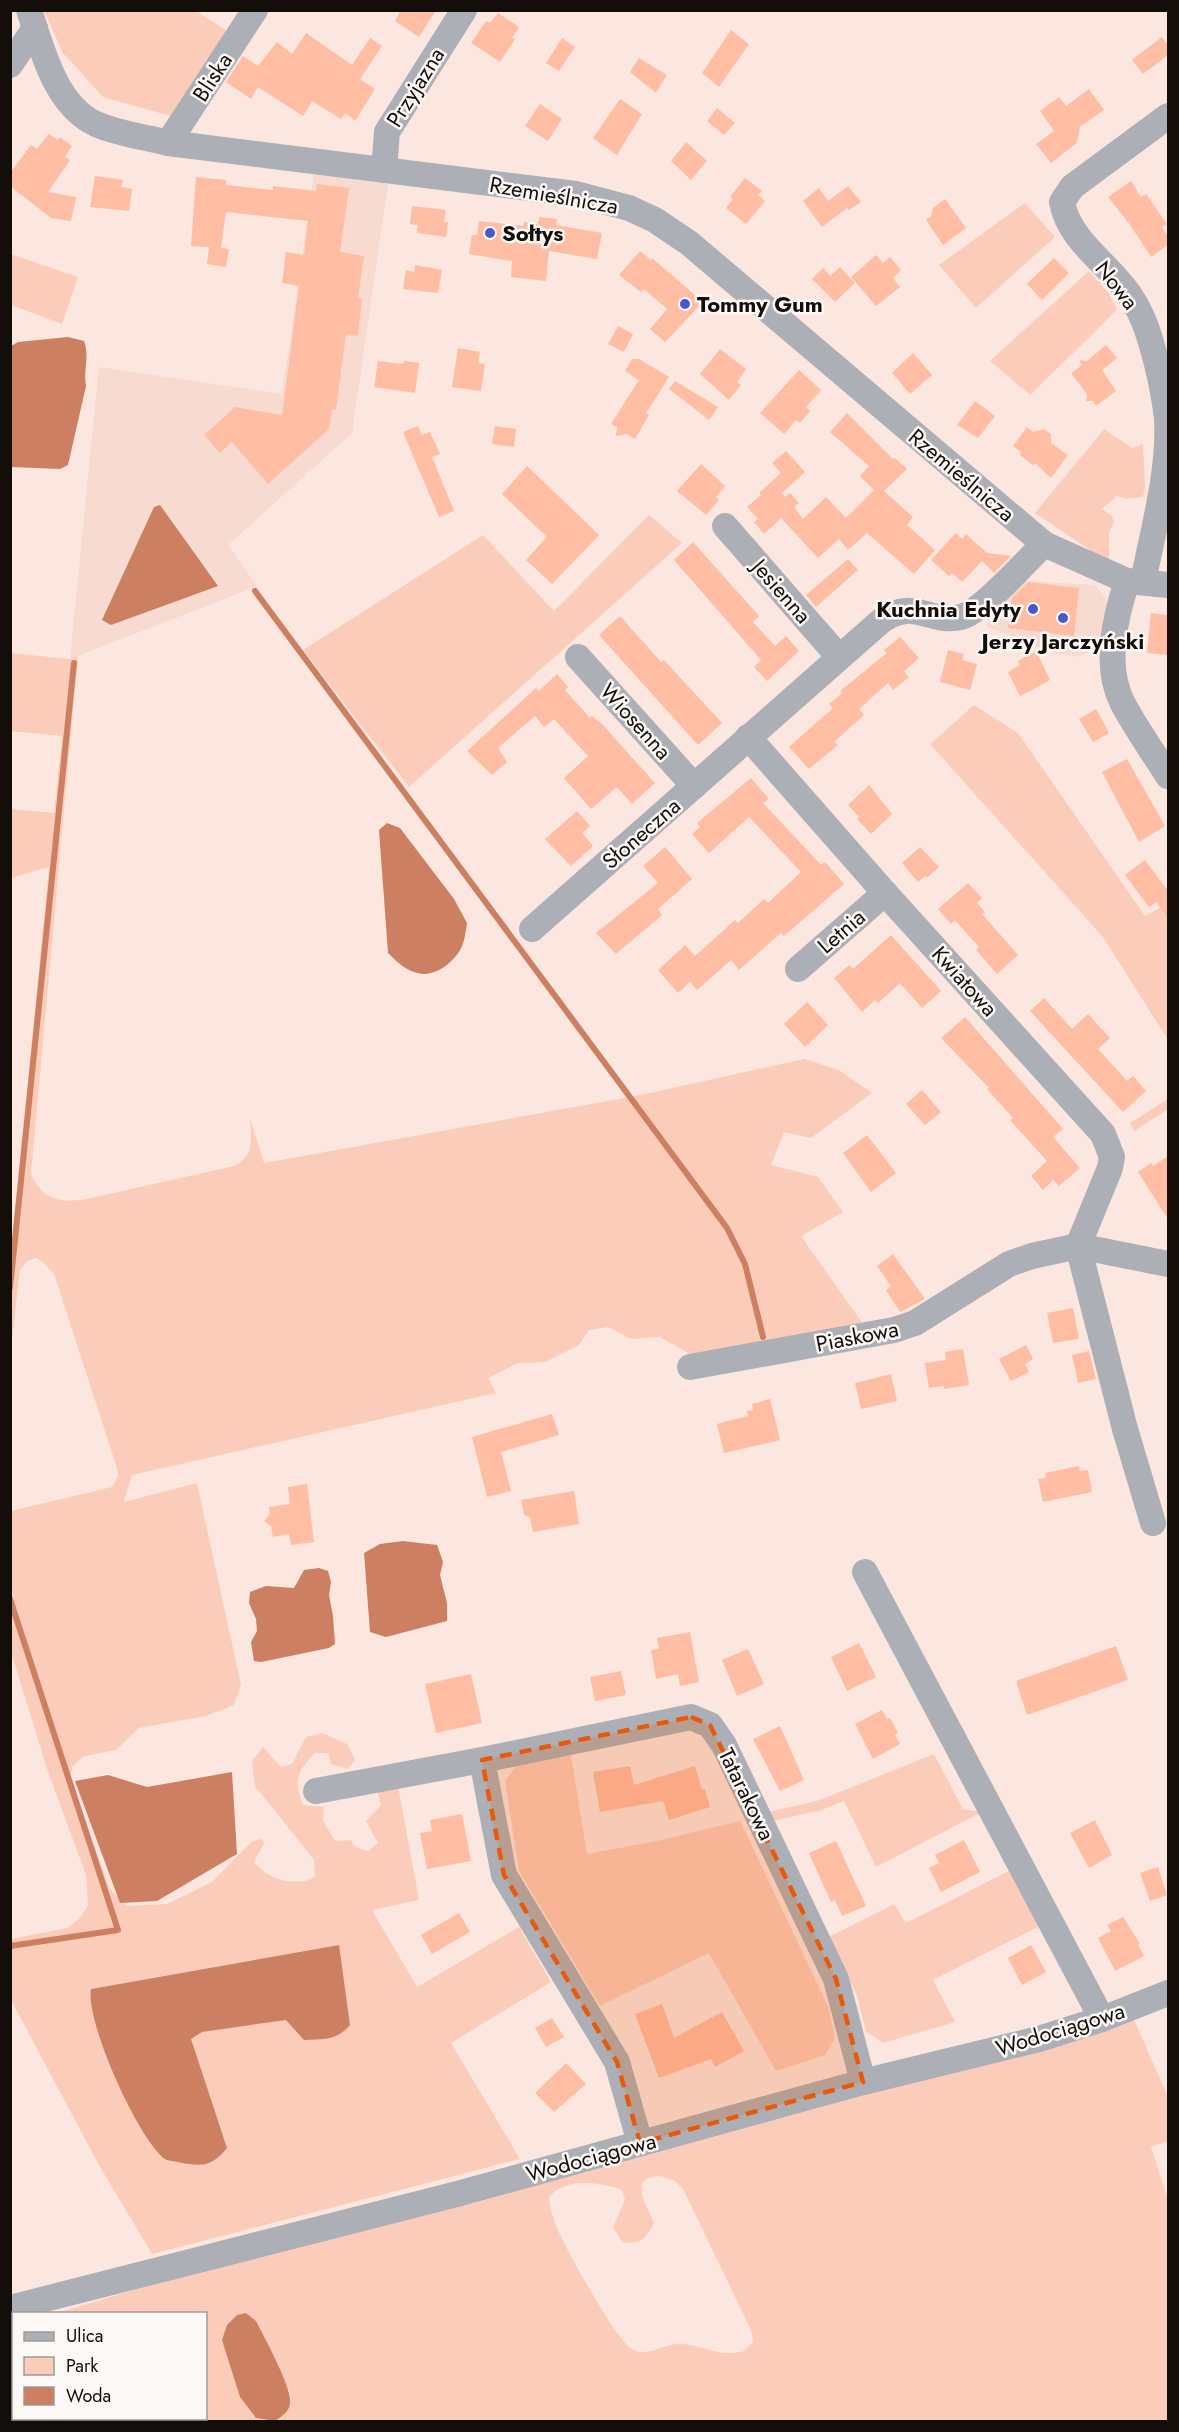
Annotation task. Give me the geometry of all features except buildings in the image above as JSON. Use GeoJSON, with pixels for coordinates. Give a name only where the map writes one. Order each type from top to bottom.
{"type":"FeatureCollection","features":[{"type":"Feature","properties":{"kind":"street","name":"Bliska"},"geometry":{"type":"LineString","coordinates":[[168,143],[255,10]]}},
{"type":"Feature","properties":{"kind":"street","name":"Przyjazna"},"geometry":{"type":"LineString","coordinates":[[384,170],[387,132],[464,10]]}},
{"type":"Feature","properties":{"kind":"street","name":"Rzemieślnicza"},"geometry":{"type":"LineString","coordinates":[[32,19],[51,72],[73,107],[94,123],[118,131],[168,143],[576,194],[629,208],[655,220],[689,243],[1044,544],[1135,581],[1168,585]]}},
{"type":"Feature","properties":{"kind":"street"},"geometry":{"type":"LineString","coordinates":[[10,65],[32,19]]}},
{"type":"Feature","properties":{"kind":"street","name":"Nowa"},"geometry":{"type":"LineString","coordinates":[[1168,116],[1072,187],[1062,202],[1068,223],[1132,299],[1146,328],[1160,378],[1167,421],[1164,467],[1135,581],[1118,611],[1114,672],[1122,702],[1168,776]]}},
{"type":"Feature","properties":{"kind":"street","name":"Jesienna"},"geometry":{"type":"LineString","coordinates":[[725,526],[839,657]]}},
{"type":"Feature","properties":{"kind":"street","name":"Słoneczna"},"geometry":{"type":"LineString","coordinates":[[532,929],[839,657],[896,611],[903,610],[948,618],[967,615],[980,606],[1044,544]]}},
{"type":"Feature","properties":{"kind":"street","name":"Wiosenna"},"geometry":{"type":"LineString","coordinates":[[578,657],[694,786]]}},
{"type":"Feature","properties":{"kind":"street","name":"Kwiatowa"},"geometry":{"type":"LineString","coordinates":[[748,737],[885,893],[1103,1134],[1112,1157],[1110,1168],[1078,1246]]}},
{"type":"Feature","properties":{"kind":"street","name":"Letnia"},"geometry":{"type":"LineString","coordinates":[[798,969],[885,893]]}},
{"type":"Feature","properties":{"kind":"street"},"geometry":{"type":"LineString","coordinates":[[1078,1246],[1125,1429],[1153,1523]]}},
{"type":"Feature","properties":{"kind":"street","name":"Piaskowa"},"geometry":{"type":"LineString","coordinates":[[690,1367],[894,1330],[915,1323],[1009,1264],[1032,1256],[1078,1246],[1168,1264]]}},
{"type":"Feature","properties":{"kind":"street"},"geometry":{"type":"LineString","coordinates":[[865,1572],[1102,2019]]}},
{"type":"Feature","properties":{"kind":"street","name":"Tatarakowa"},"geometry":{"type":"LineString","coordinates":[[316,1791],[692,1717],[710,1725],[724,1745],[836,1979],[863,2082]]}},
{"type":"Feature","properties":{"kind":"street"},"geometry":{"type":"LineString","coordinates":[[482,1760],[504,1875],[617,2062],[640,2143]]}},
{"type":"Feature","properties":{"kind":"street","name":"Wodociągowa"},"geometry":{"type":"LineString","coordinates":[[10,2308],[457,2194],[863,2082],[1039,2038],[1102,2019],[1168,1994]]}},
{"type":"Feature","properties":{"kind":"highlighted area"},"geometry":{"type":"Polygon","coordinates":[[[691,1717],[710,1725],[836,1979],[863,2082],[640,2143],[617,2062],[504,1875],[482,1760],[691,1717]]]}},
{"type":"Feature","properties":{"kind":"shaded area"},"geometry":{"type":"Polygon","coordinates":[[[314,173],[388,184],[352,433],[228,545],[257,586],[70,659],[99,367],[282,394],[314,173]]]}},
{"type":"Feature","properties":{"kind":"shaded area"},"geometry":{"type":"Polygon","coordinates":[[[1027,581],[1095,585],[1110,605],[1106,641],[1080,657],[1054,653],[986,626],[1010,588],[1027,581]]]}},
{"type":"Feature","properties":{"kind":"green space"},"geometry":{"type":"Polygon","coordinates":[[[44,11],[196,11],[229,32],[174,117],[103,97],[63,53],[44,11]]]}},
{"type":"Feature","properties":{"kind":"green space"},"geometry":{"type":"Polygon","coordinates":[[[1025,203],[1055,237],[976,308],[939,265],[1025,203]]]}},
{"type":"Feature","properties":{"kind":"green space"},"geometry":{"type":"Polygon","coordinates":[[[10,254],[78,277],[62,324],[11,305],[10,254]]]}},
{"type":"Feature","properties":{"kind":"green space"},"geometry":{"type":"Polygon","coordinates":[[[1089,271],[1108,292],[1117,310],[1030,395],[990,361],[1089,271]]]}},
{"type":"Feature","properties":{"kind":"green space"},"geometry":{"type":"Polygon","coordinates":[[[1104,429],[1132,448],[1143,444],[1145,487],[1143,497],[1126,499],[1117,496],[1102,509],[1112,516],[1114,522],[1109,533],[1109,559],[1099,556],[1035,513],[1104,429]]]}},
{"type":"Feature","properties":{"kind":"green space"},"geometry":{"type":"Polygon","coordinates":[[[649,515],[682,543],[409,787],[303,650],[483,535],[554,611],[649,515]]]}},
{"type":"Feature","properties":{"kind":"green space"},"geometry":{"type":"Polygon","coordinates":[[[10,653],[70,659],[78,656],[31,1174],[40,1189],[51,1197],[82,1200],[234,1166],[241,1162],[249,1152],[250,1118],[264,1163],[641,1095],[804,1059],[839,1070],[872,1093],[811,1138],[784,1132],[771,1165],[818,1177],[843,1212],[801,1236],[863,1324],[695,1357],[660,1337],[631,1339],[608,1327],[589,1330],[579,1345],[545,1362],[518,1363],[488,1378],[496,1393],[132,1475],[124,1502],[197,1483],[241,1685],[234,1705],[206,1716],[139,1728],[116,1750],[84,1756],[72,1767],[70,1779],[110,1889],[126,1906],[167,1904],[212,1882],[251,1842],[260,1839],[265,1842],[254,1862],[266,1873],[291,1882],[315,1877],[314,1860],[255,1786],[252,1761],[263,1747],[281,1767],[292,1764],[306,1737],[322,1733],[347,1744],[355,1760],[347,1769],[331,1764],[328,1753],[315,1753],[298,1777],[298,1789],[303,1805],[324,1807],[323,1821],[335,1841],[351,1840],[355,1847],[368,1851],[378,1843],[366,1821],[381,1805],[377,1790],[398,1786],[419,1900],[372,1910],[417,1987],[519,1927],[551,1982],[451,2043],[520,2159],[152,2254],[100,2167],[11,2000],[11,1939],[67,1928],[79,1919],[88,1906],[86,1875],[48,1772],[11,1652],[11,1511],[112,1487],[118,1476],[54,1274],[36,1258],[27,1261],[20,1270],[11,1347],[11,1253],[49,867],[11,878],[11,809],[54,813],[62,736],[11,731],[10,653]],[[338,1945],[91,1989],[227,2148],[190,2039],[201,2032],[286,2020],[350,2025],[338,1945]]]}},
{"type":"Feature","properties":{"kind":"green space"},"geometry":{"type":"Polygon","coordinates":[[[974,705],[1018,733],[1145,916],[1160,908],[1168,919],[1168,1040],[1103,937],[930,744],[974,705]]]}},
{"type":"Feature","properties":{"kind":"green space"},"geometry":{"type":"Polygon","coordinates":[[[1168,1099],[1168,1109],[1134,1131],[1130,1123],[1168,1099]]]}},
{"type":"Feature","properties":{"kind":"green space"},"geometry":{"type":"Polygon","coordinates":[[[934,1754],[963,1809],[982,1812],[876,1867],[844,1801],[822,1810],[773,1821],[769,1812],[820,1800],[934,1754]]]}},
{"type":"Feature","properties":{"kind":"green space"},"geometry":{"type":"Polygon","coordinates":[[[571,1755],[587,1854],[657,1841],[740,1821],[828,2006],[835,2038],[825,2055],[776,2071],[709,1953],[600,2006],[519,1871],[505,1781],[517,1765],[571,1755]]]}},
{"type":"Feature","properties":{"kind":"green space"},"geometry":{"type":"Polygon","coordinates":[[[1013,1869],[1042,1925],[933,1980],[955,2022],[883,2043],[866,2031],[857,1996],[829,1937],[894,1904],[906,1923],[1013,1869]]]}},
{"type":"Feature","properties":{"kind":"green space"},"geometry":{"type":"Polygon","coordinates":[[[1132,2015],[1168,2097],[1168,2141],[1151,2147],[1168,2199],[1168,2421],[275,2421],[285,2414],[240,2397],[256,2418],[269,2421],[11,2421],[10,2321],[12,2321],[12,2420],[207,2420],[207,2312],[60,2312],[1132,2015]],[[660,2176],[644,2182],[642,2194],[654,2223],[642,2240],[633,2243],[622,2242],[613,2227],[625,2200],[622,2190],[583,2183],[564,2186],[549,2197],[562,2239],[614,2329],[632,2349],[644,2352],[681,2344],[727,2353],[744,2351],[753,2342],[751,2330],[683,2189],[675,2181],[660,2176]]]}},
{"type":"Feature","properties":{"kind":"water"},"geometry":{"type":"Polygon","coordinates":[[[68,337],[84,341],[86,386],[68,465],[60,469],[11,467],[11,346],[18,342],[68,337]]]}},
{"type":"Feature","properties":{"kind":"water"},"geometry":{"type":"Polygon","coordinates":[[[160,505],[218,586],[111,625],[102,620],[154,507],[160,505]]]}},
{"type":"Feature","properties":{"kind":"water"},"geometry":{"type":"Polygon","coordinates":[[[387,823],[400,828],[454,899],[467,923],[464,940],[458,953],[440,970],[431,973],[416,973],[409,970],[388,953],[379,830],[387,823]]]}},
{"type":"Feature","properties":{"kind":"water"},"geometry":{"type":"Polygon","coordinates":[[[403,1541],[437,1545],[443,1562],[440,1575],[447,1603],[447,1621],[386,1637],[370,1632],[364,1553],[380,1544],[403,1541]]]}},
{"type":"Feature","properties":{"kind":"water"},"geometry":{"type":"Polygon","coordinates":[[[319,1568],[328,1571],[331,1582],[329,1595],[335,1644],[329,1648],[261,1662],[254,1661],[251,1642],[257,1631],[256,1619],[249,1603],[250,1592],[266,1586],[294,1588],[304,1570],[319,1568]]]}},
{"type":"Feature","properties":{"kind":"water"},"geometry":{"type":"Polygon","coordinates":[[[232,1772],[237,1854],[157,1901],[120,1903],[75,1781],[108,1775],[147,1787],[232,1772]]]}},
{"type":"Feature","properties":{"kind":"water"},"geometry":{"type":"Polygon","coordinates":[[[339,1945],[350,2025],[335,2037],[324,2039],[304,2040],[286,2020],[202,2032],[191,2039],[227,2148],[216,2159],[206,2164],[193,2165],[165,2159],[141,2128],[116,2078],[96,2026],[91,2005],[91,1989],[339,1945]]]}},
{"type":"Feature","properties":{"kind":"water"},"geometry":{"type":"Polygon","coordinates":[[[246,2313],[256,2321],[277,2363],[290,2397],[288,2409],[275,2421],[256,2418],[240,2397],[222,2340],[227,2325],[237,2315],[246,2313]]]}},
{"type":"Feature","properties":{"kind":"waterway"},"geometry":{"type":"LineString","coordinates":[[255,591],[727,1228],[745,1264],[763,1337]]}},
{"type":"Feature","properties":{"kind":"waterway"},"geometry":{"type":"LineString","coordinates":[[10,1288],[74,663]]}},
{"type":"Feature","properties":{"kind":"waterway"},"geometry":{"type":"LineString","coordinates":[[10,1599],[118,1930],[10,1946]]}},
{"type":"Feature","properties":{"kind":"place","name":"Sołtys"},"geometry":{"type":"Point","coordinates":[490,233]}},
{"type":"Feature","properties":{"kind":"place","name":"Tommy Gum"},"geometry":{"type":"Point","coordinates":[685,304]}},
{"type":"Feature","properties":{"kind":"place","name":"Kuchnia Edyty"},"geometry":{"type":"Point","coordinates":[1033,609]}},
{"type":"Feature","properties":{"kind":"place","name":"Jerzy Jarczyński"},"geometry":{"type":"Point","coordinates":[1063,618]}}]}
